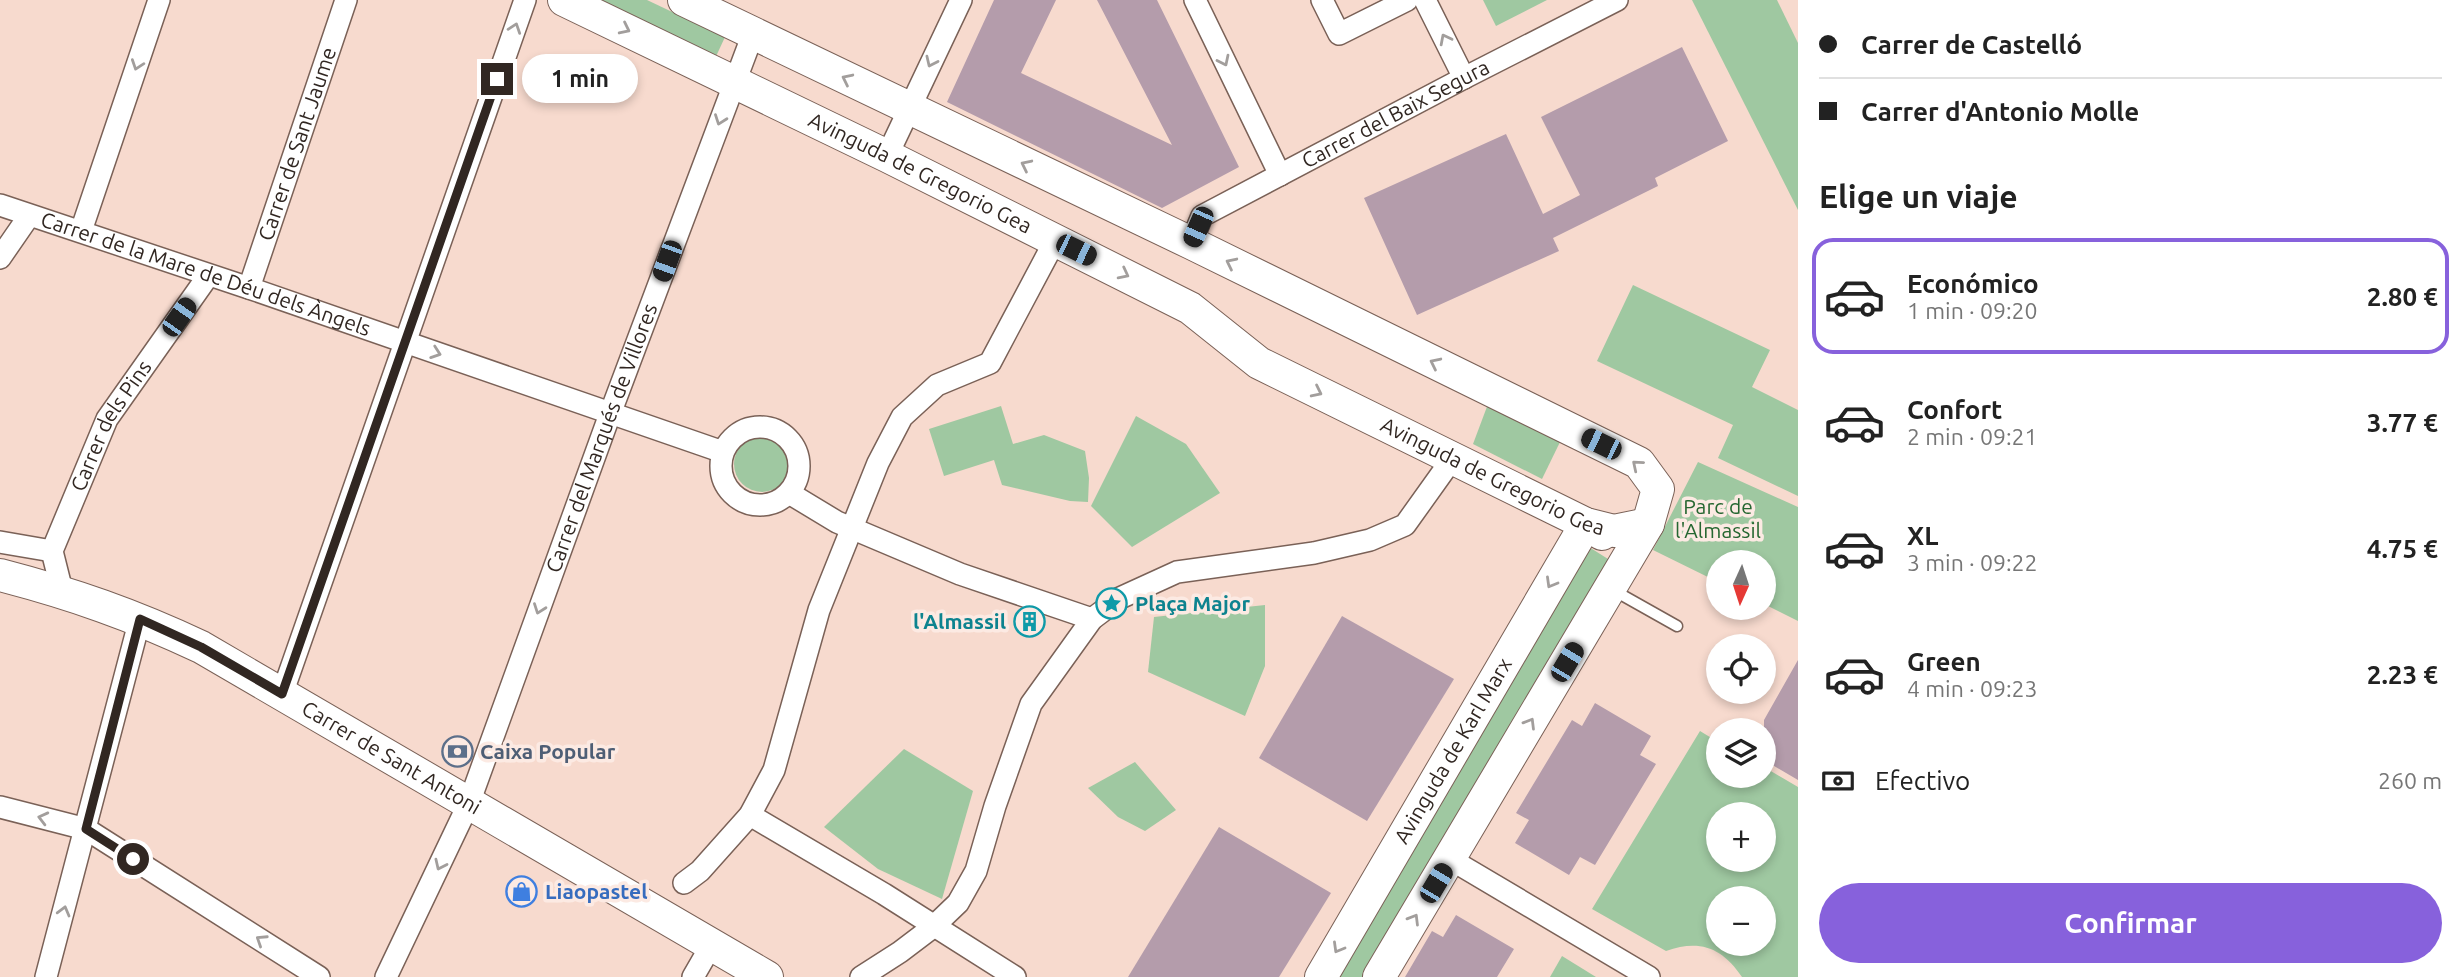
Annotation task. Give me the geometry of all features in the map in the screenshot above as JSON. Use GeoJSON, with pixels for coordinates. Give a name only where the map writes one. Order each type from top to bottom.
{"type":"FeatureCollection","features":[{"type":"Feature","properties":{"kind":"street"},"geometry":{"type":"LineString","coordinates":[[81,231],[159,0]]}},
{"type":"Feature","properties":{"kind":"street","name":"Carrer de Sant Jaume"},"geometry":{"type":"LineString","coordinates":[[249,288],[346,0]]}},
{"type":"Feature","properties":{"kind":"street"},"geometry":{"type":"LineString","coordinates":[[282,694],[525,0]]}},
{"type":"Feature","properties":{"kind":"street","name":"Avinguda de Gregorio Gea"},"geometry":{"type":"LineString","coordinates":[[564,0],[887,156],[1190,308],[1259,363],[1586,524],[1614,531],[1648,524]]}},
{"type":"Feature","properties":{"kind":"street"},"geometry":{"type":"LineString","coordinates":[[684,0],[1191,243],[1639,463],[1658,489],[1648,524],[1378,977]]}},
{"type":"Feature","properties":{"kind":"street"},"geometry":{"type":"LineString","coordinates":[[887,156],[961,0]]}},
{"type":"Feature","properties":{"kind":"street"},"geometry":{"type":"LineString","coordinates":[[1195,0],[1280,175]]}},
{"type":"Feature","properties":{"kind":"street"},"geometry":{"type":"LineString","coordinates":[[1322,0],[1339,34],[1407,0]]}},
{"type":"Feature","properties":{"kind":"street"},"geometry":{"type":"LineString","coordinates":[[1425,0],[1464,78]]}},
{"type":"Feature","properties":{"kind":"street","name":"Carrer del Baix Segura"},"geometry":{"type":"LineString","coordinates":[[1191,243],[1202,216],[1617,0]]}},
{"type":"Feature","properties":{"kind":"street","name":"Carrer del Marqués de Villores"},"geometry":{"type":"LineString","coordinates":[[386,977],[469,803],[610,414],[753,34]]}},
{"type":"Feature","properties":{"kind":"street","name":"Carrer de la Mare de Déu dels Àngels"},"geometry":{"type":"LineString","coordinates":[[0,205],[723,452]]}},
{"type":"Feature","properties":{"kind":"street"},"geometry":{"type":"LineString","coordinates":[[0,258],[29,216]]}},
{"type":"Feature","properties":{"kind":"street"},"geometry":{"type":"LineString","coordinates":[[684,883],[700,871],[750,815],[774,771],[819,610],[878,463],[902,417],[937,385],[990,363],[1050,250]]}},
{"type":"Feature","properties":{"kind":"street","name":"Carrer dels Pins"},"geometry":{"type":"LineString","coordinates":[[52,551],[107,419],[208,276]]}},
{"type":"Feature","properties":{"kind":"street"},"geometry":{"type":"LineString","coordinates":[[750,427],[774,429],[785,436],[793,445],[799,469],[789,493],[778,501],[765,505],[739,500],[729,491],[722,478],[720,465],[729,441],[750,427]]}},
{"type":"Feature","properties":{"kind":"street"},"geometry":{"type":"LineString","coordinates":[[861,977],[933,927],[958,904],[976,871],[995,806],[1031,704],[1092,619],[1120,598],[1177,572],[1314,553],[1370,540],[1405,524],[1445,469]]}},
{"type":"Feature","properties":{"kind":"street"},"geometry":{"type":"LineString","coordinates":[[789,493],[837,522],[960,574],[1092,619]]}},
{"type":"Feature","properties":{"kind":"street"},"geometry":{"type":"LineString","coordinates":[[1586,524],[1614,540],[1618,575]]}},
{"type":"Feature","properties":{"kind":"street","name":"Avinguda de Karl Marx"},"geometry":{"type":"LineString","coordinates":[[1321,977],[1586,524]]}},
{"type":"Feature","properties":{"kind":"street"},"geometry":{"type":"LineString","coordinates":[[0,542],[52,551],[62,591]]}},
{"type":"Feature","properties":{"kind":"street","name":"Carrer de Sant Antoni"},"geometry":{"type":"LineString","coordinates":[[0,575],[62,591],[140,619],[201,647],[766,977]]}},
{"type":"Feature","properties":{"kind":"street"},"geometry":{"type":"LineString","coordinates":[[46,977],[140,619]]}},
{"type":"Feature","properties":{"kind":"street"},"geometry":{"type":"LineString","coordinates":[[0,807],[86,829],[319,977]]}},
{"type":"Feature","properties":{"kind":"street"},"geometry":{"type":"LineString","coordinates":[[750,815],[884,894],[1015,977]]}},
{"type":"Feature","properties":{"kind":"street"},"geometry":{"type":"LineString","coordinates":[[1450,859],[1649,977]]}},
{"type":"Feature","properties":{"kind":"street"},"geometry":{"type":"LineString","coordinates":[[693,977],[712,944]]}},
{"type":"Feature","properties":{"kind":"lane"},"geometry":{"type":"LineString","coordinates":[[1618,575],[1678,626]]}},
{"type":"Feature","properties":{"kind":"green space"},"geometry":{"type":"Polygon","coordinates":[[[587,0],[647,0],[725,37],[712,65],[587,0]]]}},
{"type":"Feature","properties":{"kind":"green space"},"geometry":{"type":"Polygon","coordinates":[[[1483,0],[1547,0],[1496,26],[1483,0]]]}},
{"type":"Feature","properties":{"kind":"green space"},"geometry":{"type":"Polygon","coordinates":[[[1692,0],[1777,0],[1798,43],[1798,210],[1692,0]]]}},
{"type":"Feature","properties":{"kind":"green space"},"geometry":{"type":"Polygon","coordinates":[[[1633,285],[1770,350],[1752,387],[1798,410],[1798,496],[1718,458],[1733,425],[1597,361],[1633,285]]]}},
{"type":"Feature","properties":{"kind":"green space"},"geometry":{"type":"Polygon","coordinates":[[[1488,404],[1561,440],[1542,479],[1473,444],[1488,404]]]}},
{"type":"Feature","properties":{"kind":"green space"},"geometry":{"type":"Polygon","coordinates":[[[1001,406],[1013,444],[1044,435],[1085,451],[1089,478],[1088,502],[1070,501],[1002,485],[994,460],[944,476],[929,429],[1001,406]]]}},
{"type":"Feature","properties":{"kind":"green space"},"geometry":{"type":"Polygon","coordinates":[[[1136,416],[1186,444],[1220,493],[1132,547],[1091,506],[1136,416]]]}},
{"type":"Feature","properties":{"kind":"green space"},"geometry":{"type":"Polygon","coordinates":[[[762,436],[773,438],[782,444],[788,453],[788,475],[782,484],[773,490],[762,492],[751,490],[742,484],[736,475],[734,464],[736,453],[742,444],[751,438],[762,436]]]}},
{"type":"Feature","properties":{"kind":"green space","name":"Parc de l'Almassil"},"geometry":{"type":"Polygon","coordinates":[[[1698,462],[1798,507],[1798,621],[1776,610],[1776,550],[1706,550],[1706,576],[1653,550],[1698,462]]]}},
{"type":"Feature","properties":{"kind":"green space"},"geometry":{"type":"Polygon","coordinates":[[[1589,547],[1616,564],[1368,977],[1330,977],[1589,547]]]}},
{"type":"Feature","properties":{"kind":"green space"},"geometry":{"type":"Polygon","coordinates":[[[1265,605],[1265,666],[1245,716],[1148,672],[1154,617],[1265,605]]]}},
{"type":"Feature","properties":{"kind":"green space"},"geometry":{"type":"Polygon","coordinates":[[[1700,731],[1706,735],[1706,788],[1776,788],[1776,774],[1798,787],[1798,977],[1742,977],[1723,956],[1776,956],[1776,886],[1706,886],[1706,947],[1689,946],[1666,951],[1592,909],[1700,731]]]}},
{"type":"Feature","properties":{"kind":"green space"},"geometry":{"type":"Polygon","coordinates":[[[904,749],[973,791],[942,899],[878,869],[824,827],[904,749]]]}},
{"type":"Feature","properties":{"kind":"green space"},"geometry":{"type":"Polygon","coordinates":[[[1135,762],[1176,810],[1145,831],[1118,817],[1088,788],[1135,762]]]}},
{"type":"Feature","properties":{"kind":"green space"},"geometry":{"type":"Polygon","coordinates":[[[1562,956],[1596,977],[1550,977],[1562,956]]]}},
{"type":"Feature","properties":{"kind":"building"},"geometry":{"type":"Polygon","coordinates":[[[994,0],[1056,0],[1021,73],[1172,145],[1097,0],[1157,0],[1239,167],[1162,208],[947,102],[994,0]]]}},
{"type":"Feature","properties":{"kind":"building"},"geometry":{"type":"Polygon","coordinates":[[[1682,47],[1728,141],[1655,178],[1658,186],[1553,238],[1559,251],[1417,315],[1364,198],[1506,134],[1543,214],[1580,195],[1541,117],[1682,47]]]}},
{"type":"Feature","properties":{"kind":"building"},"geometry":{"type":"Polygon","coordinates":[[[1342,616],[1454,679],[1367,821],[1259,758],[1342,616]]]}},
{"type":"Feature","properties":{"kind":"building"},"geometry":{"type":"Polygon","coordinates":[[[1798,660],[1798,780],[1776,767],[1776,718],[1765,718],[1773,704],[1776,704],[1776,699],[1798,660]]]}},
{"type":"Feature","properties":{"kind":"building"},"geometry":{"type":"Polygon","coordinates":[[[1595,703],[1651,736],[1640,755],[1656,764],[1595,865],[1580,857],[1569,875],[1515,843],[1529,820],[1516,813],[1572,720],[1582,726],[1595,703]]]}},
{"type":"Feature","properties":{"kind":"building"},"geometry":{"type":"Polygon","coordinates":[[[1219,827],[1331,893],[1279,977],[1128,977],[1219,827]]]}},
{"type":"Feature","properties":{"kind":"building"},"geometry":{"type":"Polygon","coordinates":[[[1456,915],[1514,949],[1497,977],[1405,977],[1432,931],[1443,937],[1456,915]]]}},
{"type":"Feature","properties":{"kind":"place","name":"Plaça Major"},"geometry":{"type":"Point","coordinates":[1112,604]}},
{"type":"Feature","properties":{"kind":"place","name":"l'Almassil"},"geometry":{"type":"Point","coordinates":[1029,622]}},
{"type":"Feature","properties":{"kind":"place","name":"Caixa Popular"},"geometry":{"type":"Point","coordinates":[457,752]}},
{"type":"Feature","properties":{"kind":"place","name":"Liaopastel"},"geometry":{"type":"Point","coordinates":[522,892]}},
{"type":"Feature","properties":{"kind":"route"},"geometry":{"type":"LineString","coordinates":[[133,859],[86,829],[140,619],[201,647],[282,694],[497,79]]}}]}
